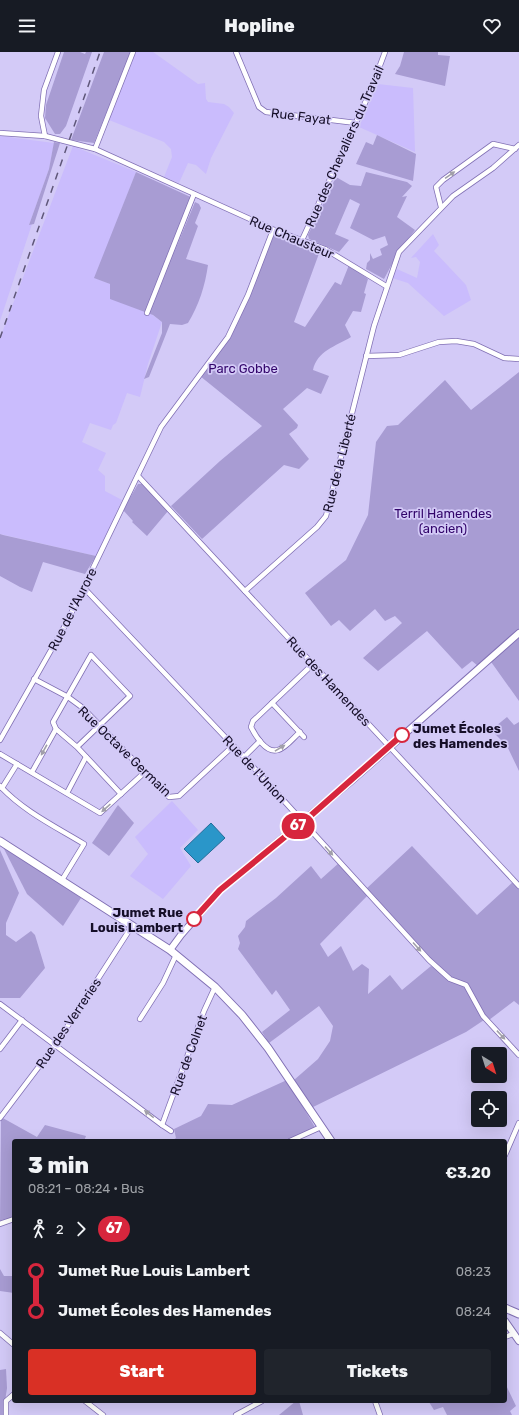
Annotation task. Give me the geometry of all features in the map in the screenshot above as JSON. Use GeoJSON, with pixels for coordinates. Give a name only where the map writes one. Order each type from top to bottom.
{"type":"FeatureCollection","features":[{"type":"Feature","properties":{"kind":"main road"},"geometry":{"type":"LineString","coordinates":[[0,841],[173,953],[215,987],[242,1015],[264,1042],[330,1139]]}},
{"type":"Feature","properties":{"kind":"main road"},"geometry":{"type":"LineString","coordinates":[[507,1309],[519,1314]]}},
{"type":"Feature","properties":{"kind":"street"},"geometry":{"type":"LineString","coordinates":[[45,136],[40,116],[44,90],[58,52]]}},
{"type":"Feature","properties":{"kind":"street"},"geometry":{"type":"LineString","coordinates":[[95,150],[133,52]]}},
{"type":"Feature","properties":{"kind":"street","name":"Rue Fayat"},"geometry":{"type":"LineString","coordinates":[[236,52],[259,107],[266,112],[356,123]]}},
{"type":"Feature","properties":{"kind":"street","name":"Rue des Chevaliers du Travail"},"geometry":{"type":"LineString","coordinates":[[302,240],[356,123],[385,52]]}},
{"type":"Feature","properties":{"kind":"street","name":"Rue Chausteur"},"geometry":{"type":"LineString","coordinates":[[0,133],[45,136],[95,150],[273,230],[325,249],[386,286]]}},
{"type":"Feature","properties":{"kind":"street"},"geometry":{"type":"LineString","coordinates":[[441,207],[436,187],[442,180],[494,144],[517,147]]}},
{"type":"Feature","properties":{"kind":"street"},"geometry":{"type":"LineString","coordinates":[[386,286],[399,252],[441,207],[453,196],[493,168],[517,147]]}},
{"type":"Feature","properties":{"kind":"street"},"geometry":{"type":"LineString","coordinates":[[148,313],[194,194]]}},
{"type":"Feature","properties":{"kind":"street","name":"Rue de l'Aurore"},"geometry":{"type":"LineString","coordinates":[[0,740],[84,588],[161,427],[228,337],[248,295],[273,230]]}},
{"type":"Feature","properties":{"kind":"street","name":"Rue de la Liberté"},"geometry":{"type":"LineString","coordinates":[[245,591],[317,527],[326,516],[366,356],[386,286]]}},
{"type":"Feature","properties":{"kind":"street"},"geometry":{"type":"LineString","coordinates":[[366,356],[399,354],[440,342],[456,341],[474,344],[504,358],[519,360]]}},
{"type":"Feature","properties":{"kind":"street","name":"Rue des Hamendes"},"geometry":{"type":"LineString","coordinates":[[138,476],[519,886]]}},
{"type":"Feature","properties":{"kind":"street","name":"Rue de l'Union"},"geometry":{"type":"LineString","coordinates":[[84,588],[244,757],[429,960],[446,977],[468,987],[483,1016],[519,1055]]}},
{"type":"Feature","properties":{"kind":"street"},"geometry":{"type":"LineString","coordinates":[[140,1019],[163,983],[181,935],[220,890],[303,821],[519,633]]}},
{"type":"Feature","properties":{"kind":"street"},"geometry":{"type":"LineString","coordinates":[[77,747],[130,696],[91,655],[53,722],[56,728],[77,747],[122,794]]}},
{"type":"Feature","properties":{"kind":"street"},"geometry":{"type":"LineString","coordinates":[[300,732],[281,749],[276,751],[270,750],[260,741],[251,727],[253,721],[313,664]]}},
{"type":"Feature","properties":{"kind":"street","name":"Rue Octave Germain"},"geometry":{"type":"LineString","coordinates":[[34,679],[68,697],[100,725],[169,797],[174,798],[179,796],[233,746]]}},
{"type":"Feature","properties":{"kind":"street"},"geometry":{"type":"LineString","coordinates":[[272,703],[304,737]]}},
{"type":"Feature","properties":{"kind":"street"},"geometry":{"type":"LineString","coordinates":[[32,772],[56,728]]}},
{"type":"Feature","properties":{"kind":"street"},"geometry":{"type":"LineString","coordinates":[[244,757],[260,741]]}},
{"type":"Feature","properties":{"kind":"street"},"geometry":{"type":"LineString","coordinates":[[0,754],[100,813],[145,772]]}},
{"type":"Feature","properties":{"kind":"street"},"geometry":{"type":"LineString","coordinates":[[67,793],[86,757]]}},
{"type":"Feature","properties":{"kind":"street"},"geometry":{"type":"LineString","coordinates":[[16,764],[1,787],[26,808],[84,844],[62,880]]}},
{"type":"Feature","properties":{"kind":"street","name":"Rue des Verreries"},"geometry":{"type":"LineString","coordinates":[[0,1118],[56,1044],[132,926]]}},
{"type":"Feature","properties":{"kind":"street","name":"Rue de Colnet"},"geometry":{"type":"LineString","coordinates":[[162,1125],[204,1011],[215,987]]}},
{"type":"Feature","properties":{"kind":"street"},"geometry":{"type":"LineString","coordinates":[[0,1013],[2,1006],[56,1044],[170,1131]]}},
{"type":"Feature","properties":{"kind":"street"},"geometry":{"type":"LineString","coordinates":[[0,1050],[22,1020]]}},
{"type":"Feature","properties":{"kind":"street"},"geometry":{"type":"LineString","coordinates":[[507,1150],[519,1123]]}},
{"type":"Feature","properties":{"kind":"street"},"geometry":{"type":"LineString","coordinates":[[294,1139],[321,1127]]}},
{"type":"Feature","properties":{"kind":"street"},"geometry":{"type":"LineString","coordinates":[[0,1224],[12,1220]]}},
{"type":"Feature","properties":{"kind":"street"},"geometry":{"type":"LineString","coordinates":[[507,1325],[519,1342]]}},
{"type":"Feature","properties":{"kind":"street"},"geometry":{"type":"LineString","coordinates":[[0,1334],[12,1343]]}},
{"type":"Feature","properties":{"kind":"street"},"geometry":{"type":"LineString","coordinates":[[507,1336],[513,1334]]}},
{"type":"Feature","properties":{"kind":"street"},"geometry":{"type":"LineString","coordinates":[[6,1415],[6,1401],[12,1396]]}},
{"type":"Feature","properties":{"kind":"street"},"geometry":{"type":"LineString","coordinates":[[88,1403],[103,1415]]}},
{"type":"Feature","properties":{"kind":"street"},"geometry":{"type":"LineString","coordinates":[[236,1415],[258,1403]]}},
{"type":"Feature","properties":{"kind":"street"},"geometry":{"type":"LineString","coordinates":[[376,1403],[380,1415]]}},
{"type":"Feature","properties":{"kind":"shaded area"},"geometry":{"type":"Polygon","coordinates":[[[136,52],[153,52],[198,84],[205,83],[206,99],[208,102],[224,104],[234,113],[211,158],[206,174],[196,165],[188,163],[179,183],[164,177],[172,157],[171,149],[164,142],[109,120],[136,52]]]}},
{"type":"Feature","properties":{"kind":"shaded area"},"geometry":{"type":"Polygon","coordinates":[[[378,84],[413,88],[415,152],[359,127],[378,84]]]}},
{"type":"Feature","properties":{"kind":"shaded area"},"geometry":{"type":"Polygon","coordinates":[[[0,136],[54,143],[49,169],[29,225],[32,224],[0,321],[0,136]]]}},
{"type":"Feature","properties":{"kind":"shaded area"},"geometry":{"type":"Polygon","coordinates":[[[73,146],[136,172],[95,278],[110,284],[162,322],[148,364],[140,397],[127,393],[116,423],[113,425],[111,430],[90,423],[82,442],[106,453],[98,470],[105,476],[105,491],[122,500],[96,556],[0,534],[0,338],[73,146]]]}},
{"type":"Feature","properties":{"kind":"shaded area"},"geometry":{"type":"Polygon","coordinates":[[[433,234],[439,245],[434,251],[466,285],[471,300],[444,316],[408,283],[392,278],[397,269],[417,278],[420,262],[416,257],[411,258],[433,234]]]}},
{"type":"Feature","properties":{"kind":"shaded area"},"geometry":{"type":"Polygon","coordinates":[[[172,801],[198,830],[180,848],[191,866],[163,899],[130,876],[148,854],[135,837],[172,801]]]}},
{"type":"Feature","properties":{"kind":"green space"},"geometry":{"type":"Polygon","coordinates":[[[64,52],[80,52],[85,54],[86,52],[92,52],[66,126],[60,134],[55,134],[45,118],[46,105],[64,52]]]}},
{"type":"Feature","properties":{"kind":"green space"},"geometry":{"type":"Polygon","coordinates":[[[104,52],[131,52],[94,143],[71,140],[104,52]]]}},
{"type":"Feature","properties":{"kind":"green space"},"geometry":{"type":"Polygon","coordinates":[[[404,52],[438,52],[438,55],[450,56],[445,86],[395,74],[400,66],[404,52]]]}},
{"type":"Feature","properties":{"kind":"green space"},"geometry":{"type":"Polygon","coordinates":[[[377,135],[416,154],[413,181],[356,164],[366,142],[373,145],[377,135]]]}},
{"type":"Feature","properties":{"kind":"green space"},"geometry":{"type":"Polygon","coordinates":[[[54,142],[60,143],[34,224],[29,225],[49,169],[54,142]]]}},
{"type":"Feature","properties":{"kind":"green space"},"geometry":{"type":"Polygon","coordinates":[[[136,172],[195,199],[173,255],[195,202],[199,204],[201,208],[195,223],[198,226],[186,259],[208,265],[201,295],[192,316],[188,323],[182,325],[170,324],[149,377],[144,379],[162,333],[162,322],[153,315],[110,299],[110,284],[94,278],[136,172]]]}},
{"type":"Feature","properties":{"kind":"green space"},"geometry":{"type":"Polygon","coordinates":[[[366,172],[407,182],[412,186],[402,197],[407,196],[397,217],[415,230],[399,251],[384,279],[366,269],[367,263],[370,260],[370,253],[373,259],[382,255],[380,249],[388,245],[385,236],[373,240],[350,228],[360,204],[350,199],[335,234],[349,240],[339,252],[309,239],[308,235],[336,177],[350,185],[361,186],[366,172]]]}},
{"type":"Feature","properties":{"kind":"green space","name":"Parc Gobbe"},"geometry":{"type":"Polygon","coordinates":[[[273,230],[321,248],[294,322],[305,327],[335,282],[341,285],[349,265],[368,279],[364,293],[366,294],[361,312],[353,311],[345,325],[351,337],[328,350],[315,363],[313,370],[329,376],[321,394],[307,388],[283,409],[298,425],[297,428],[289,434],[309,459],[299,469],[284,465],[202,539],[171,506],[220,461],[262,426],[200,376],[228,337],[273,230]]]}},
{"type":"Feature","properties":{"kind":"green space","name":"Terril Hamendes (ancien)"},"geometry":{"type":"Polygon","coordinates":[[[519,372],[519,701],[489,659],[478,666],[472,661],[462,669],[427,631],[378,671],[363,658],[402,623],[395,616],[385,621],[375,609],[350,631],[339,620],[331,626],[305,593],[346,560],[368,515],[376,442],[387,426],[398,425],[445,380],[471,410],[519,372]]]}},
{"type":"Feature","properties":{"kind":"green space"},"geometry":{"type":"Polygon","coordinates":[[[138,484],[142,484],[168,511],[147,536],[132,522],[133,521],[123,510],[138,484]]]}},
{"type":"Feature","properties":{"kind":"green space"},"geometry":{"type":"Polygon","coordinates":[[[0,534],[96,556],[85,574],[43,562],[32,592],[0,576],[0,534]]]}},
{"type":"Feature","properties":{"kind":"green space"},"geometry":{"type":"Polygon","coordinates":[[[507,717],[514,725],[519,722],[519,771],[507,746],[491,730],[507,717]]]}},
{"type":"Feature","properties":{"kind":"green space"},"geometry":{"type":"Polygon","coordinates":[[[118,805],[134,823],[109,856],[92,843],[118,805]]]}},
{"type":"Feature","properties":{"kind":"green space"},"geometry":{"type":"Polygon","coordinates":[[[2,845],[81,898],[63,926],[27,894],[2,845]]]}},
{"type":"Feature","properties":{"kind":"green space"},"geometry":{"type":"Polygon","coordinates":[[[412,846],[477,915],[514,881],[519,886],[519,1005],[514,1001],[489,1020],[487,1018],[466,1032],[309,1109],[294,1080],[318,1059],[330,1041],[333,1026],[319,1006],[269,1043],[262,1032],[290,1010],[276,990],[272,995],[238,949],[240,943],[238,936],[245,927],[246,921],[276,898],[311,866],[321,879],[340,862],[369,894],[320,944],[328,957],[341,946],[353,971],[362,964],[369,969],[368,994],[390,975],[402,990],[431,966],[439,970],[366,889],[412,846]]]}},
{"type":"Feature","properties":{"kind":"green space"},"geometry":{"type":"Polygon","coordinates":[[[0,850],[19,893],[6,923],[6,935],[16,942],[31,931],[35,935],[45,968],[20,998],[0,998],[0,850]]]}},
{"type":"Feature","properties":{"kind":"green space"},"geometry":{"type":"Polygon","coordinates":[[[287,1080],[316,1129],[292,1139],[174,1139],[176,1138],[174,1129],[201,1116],[208,1104],[232,1105],[287,1080]]]}},
{"type":"Feature","properties":{"kind":"green space"},"geometry":{"type":"Polygon","coordinates":[[[1,1117],[37,1137],[45,1125],[86,1136],[85,1139],[12,1139],[12,1221],[0,1224],[1,1117]]]}},
{"type":"Feature","properties":{"kind":"green space"},"geometry":{"type":"Polygon","coordinates":[[[0,1269],[4,1276],[12,1276],[12,1293],[0,1291],[0,1269]]]}},
{"type":"Feature","properties":{"kind":"green space"},"geometry":{"type":"Polygon","coordinates":[[[6,1369],[7,1388],[3,1415],[0,1415],[0,1370],[6,1369]]]}},
{"type":"Feature","properties":{"kind":"green space"},"geometry":{"type":"Polygon","coordinates":[[[507,1387],[516,1406],[510,1411],[512,1415],[447,1415],[443,1407],[434,1410],[430,1403],[507,1403],[507,1387]]]}},
{"type":"Feature","properties":{"kind":"green space"},"geometry":{"type":"Polygon","coordinates":[[[294,1403],[300,1403],[303,1415],[279,1415],[294,1403]]]}},
{"type":"Feature","properties":{"kind":"water"},"geometry":{"type":"Polygon","coordinates":[[[211,823],[225,838],[198,863],[184,849],[211,823]]]}},
{"type":"Feature","properties":{"kind":"railway"},"geometry":{"type":"LineString","coordinates":[[0,338],[100,52]]}},
{"type":"Feature","properties":{"kind":"bus line","name":"67"},"geometry":{"type":"LineString","coordinates":[[194,919],[220,890],[308,818],[402,735]]}},
{"type":"Feature","properties":{"kind":"place","name":"Jumet Écoles des Hamendes"},"geometry":{"type":"Point","coordinates":[402,735]}},
{"type":"Feature","properties":{"kind":"place","name":"Jumet Rue Louis Lambert"},"geometry":{"type":"Point","coordinates":[194,919]}}]}
